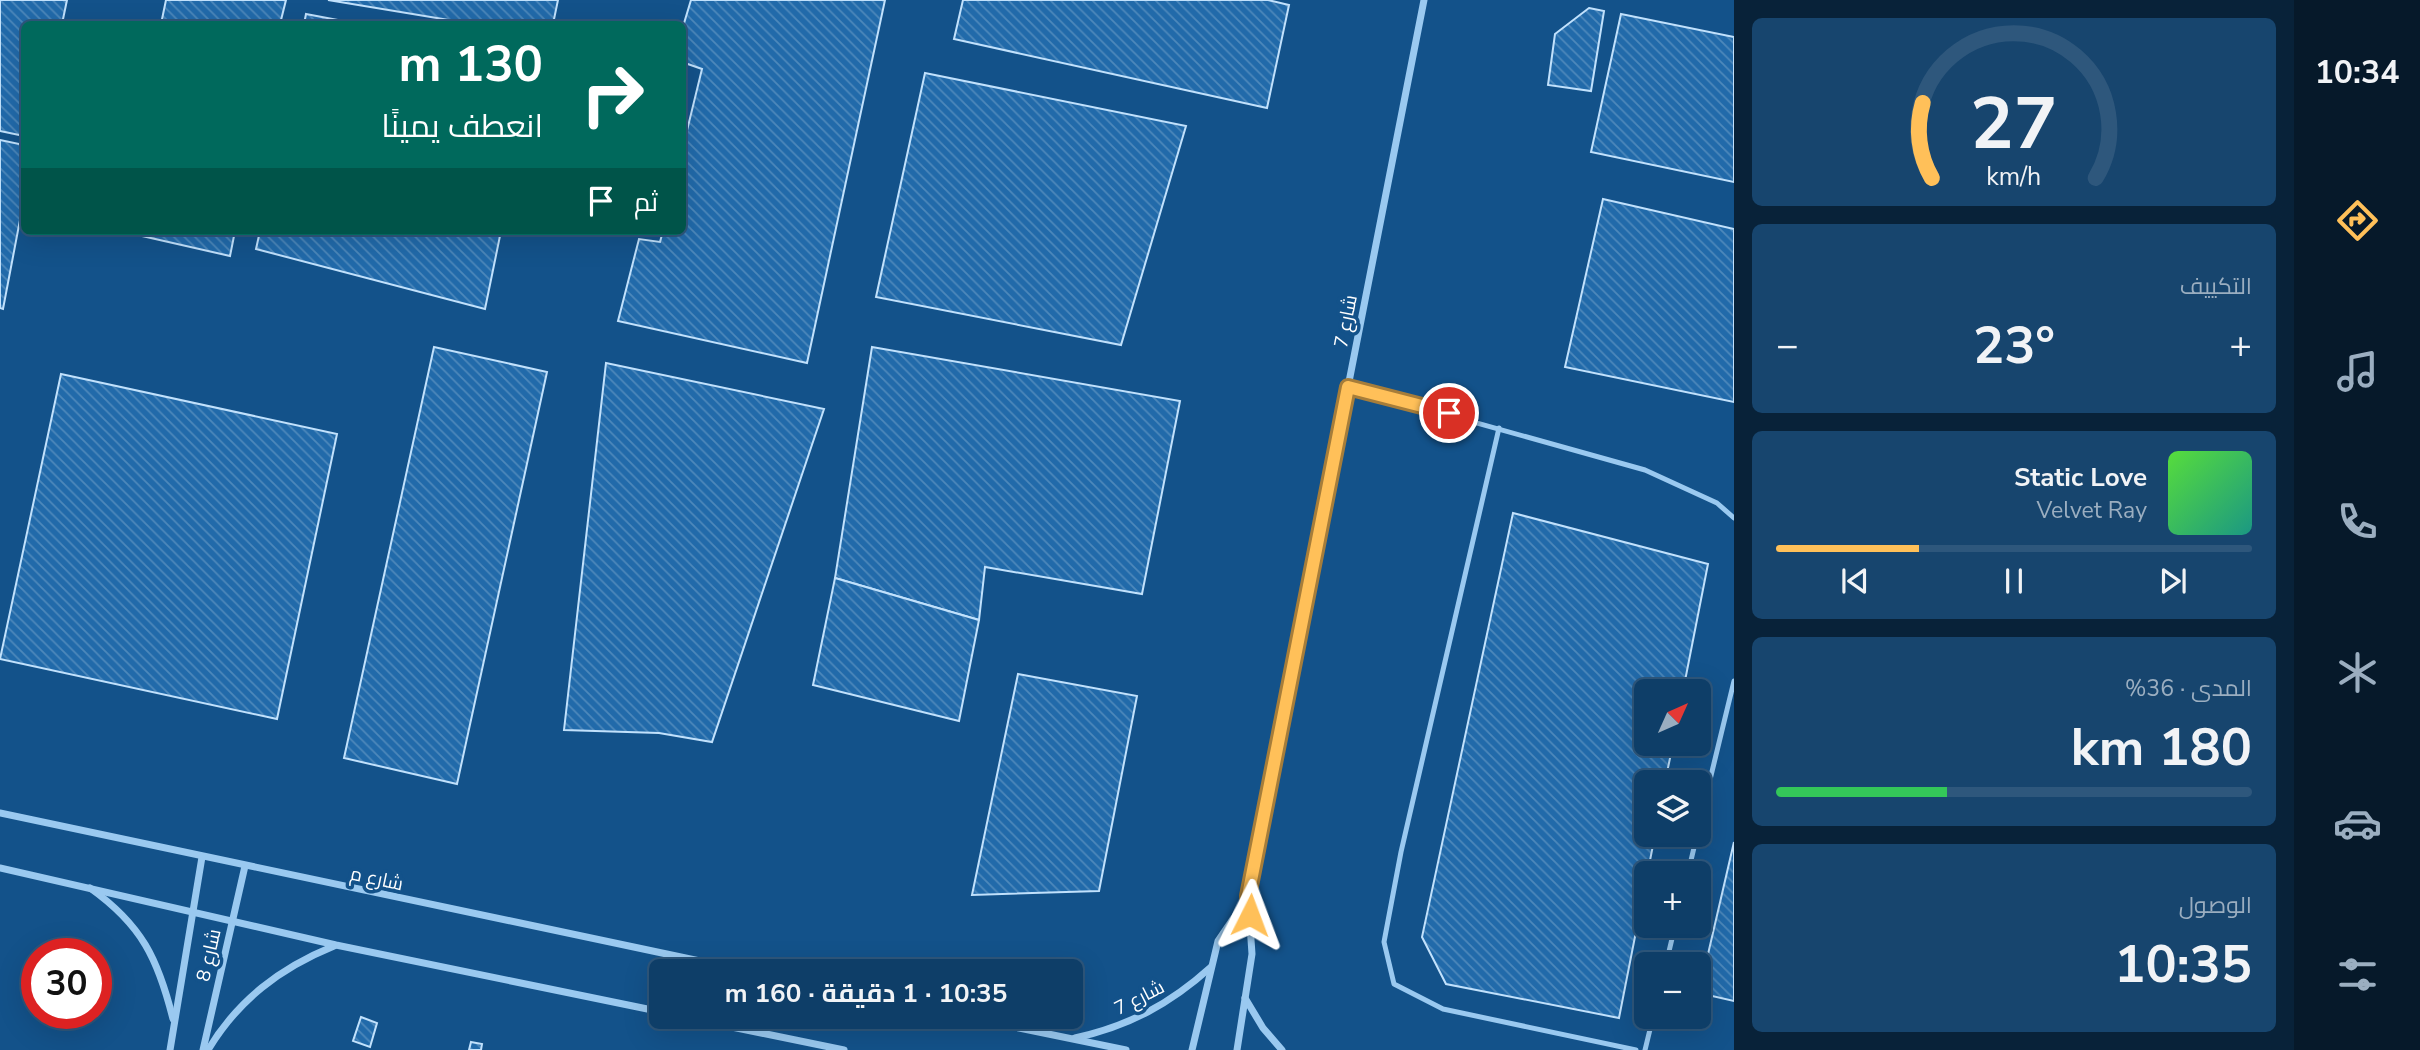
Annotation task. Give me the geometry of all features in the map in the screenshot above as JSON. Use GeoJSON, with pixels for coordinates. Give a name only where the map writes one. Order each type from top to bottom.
{"type":"FeatureCollection","features":[{"type":"Feature","properties":{"kind":"street","name":"شارع 7"},"geometry":{"type":"LineString","coordinates":[[1237,1050],[1252,954],[1248,896],[1423,0]]}},
{"type":"Feature","properties":{"kind":"street","name":"شارع م"},"geometry":{"type":"LineString","coordinates":[[0,813],[674,959]]}},
{"type":"Feature","properties":{"kind":"street","name":"شارع 8"},"geometry":{"type":"LineString","coordinates":[[170,1050],[202,857]]}},
{"type":"Feature","properties":{"kind":"street","name":"شارع 8"},"geometry":{"type":"LineString","coordinates":[[205,1050],[245,866]]}},
{"type":"Feature","properties":{"kind":"street"},"geometry":{"type":"LineString","coordinates":[[0,868],[336,945],[649,1009]]}},
{"type":"Feature","properties":{"kind":"street","name":"شارع 8"},"geometry":{"type":"LineString","coordinates":[[87,886],[115,906],[139,931],[156,961],[174,1025]]}},
{"type":"Feature","properties":{"kind":"street","name":"شارع 7"},"geometry":{"type":"LineString","coordinates":[[1192,1050],[1219,941],[1248,896]]}},
{"type":"Feature","properties":{"kind":"street","name":"شارع 8"},"geometry":{"type":"LineString","coordinates":[[205,1050],[235,1011],[257,990],[299,962],[336,945]]}},
{"type":"Feature","properties":{"kind":"street","name":"شارع 7"},"geometry":{"type":"LineString","coordinates":[[1072,1039],[1103,1032],[1143,1016],[1188,988],[1211,966]]}},
{"type":"Feature","properties":{"kind":"street"},"geometry":{"type":"LineString","coordinates":[[1245,998],[1282,1050]]}},
{"type":"Feature","properties":{"kind":"street"},"geometry":{"type":"LineString","coordinates":[[749,1029],[844,1050]]}},
{"type":"Feature","properties":{"kind":"street"},"geometry":{"type":"LineString","coordinates":[[1024,1029],[1126,1050]]}},
{"type":"Feature","properties":{"kind":"lane"},"geometry":{"type":"LineString","coordinates":[[1348,387],[1645,470],[1717,503],[1734,518]]}},
{"type":"Feature","properties":{"kind":"lane"},"geometry":{"type":"LineString","coordinates":[[1499,428],[1401,852],[1384,942],[1394,984],[1443,1009],[1636,1050]]}},
{"type":"Feature","properties":{"kind":"lane"},"geometry":{"type":"LineString","coordinates":[[1711,776],[1734,681]]}},
{"type":"Feature","properties":{"kind":"lane"},"geometry":{"type":"LineString","coordinates":[[1645,1050],[1650,1029]]}},
{"type":"Feature","properties":{"kind":"building"},"geometry":{"type":"Polygon","coordinates":[[[0,0],[67,0],[63,21],[21,21],[21,135],[0,131],[0,0]]]}},
{"type":"Feature","properties":{"kind":"building"},"geometry":{"type":"Polygon","coordinates":[[[166,0],[286,0],[281,21],[162,21],[166,0]]]}},
{"type":"Feature","properties":{"kind":"building"},"geometry":{"type":"Polygon","coordinates":[[[328,0],[558,0],[554,21],[455,21],[328,0]]]}},
{"type":"Feature","properties":{"kind":"building"},"geometry":{"type":"Polygon","coordinates":[[[691,0],[885,0],[807,363],[618,321],[639,239],[660,242],[662,235],[686,235],[686,135],[702,69],[686,63],[685,21],[691,0]]]}},
{"type":"Feature","properties":{"kind":"building"},"geometry":{"type":"Polygon","coordinates":[[[963,0],[1268,0],[1289,5],[1267,108],[954,39],[963,0]]]}},
{"type":"Feature","properties":{"kind":"building"},"geometry":{"type":"Polygon","coordinates":[[[1589,8],[1604,11],[1591,91],[1548,85],[1555,34],[1589,8]]]}},
{"type":"Feature","properties":{"kind":"building"},"geometry":{"type":"Polygon","coordinates":[[[306,14],[343,21],[305,21],[306,14]]]}},
{"type":"Feature","properties":{"kind":"building"},"geometry":{"type":"Polygon","coordinates":[[[1621,14],[1734,37],[1734,182],[1591,152],[1621,14]]]}},
{"type":"Feature","properties":{"kind":"building"},"geometry":{"type":"Polygon","coordinates":[[[925,73],[1186,126],[1121,345],[876,297],[925,73]]]}},
{"type":"Feature","properties":{"kind":"building"},"geometry":{"type":"Polygon","coordinates":[[[0,140],[21,144],[21,215],[3,309],[0,308],[0,140]]]}},
{"type":"Feature","properties":{"kind":"building"},"geometry":{"type":"Polygon","coordinates":[[[1603,199],[1734,229],[1734,402],[1565,367],[1603,199]]]}},
{"type":"Feature","properties":{"kind":"building"},"geometry":{"type":"Polygon","coordinates":[[[138,235],[234,235],[230,256],[138,235]]]}},
{"type":"Feature","properties":{"kind":"building"},"geometry":{"type":"Polygon","coordinates":[[[259,235],[500,235],[485,309],[256,249],[259,235]]]}},
{"type":"Feature","properties":{"kind":"building"},"geometry":{"type":"Polygon","coordinates":[[[434,347],[547,372],[457,784],[344,758],[434,347]]]}},
{"type":"Feature","properties":{"kind":"building"},"geometry":{"type":"Polygon","coordinates":[[[872,347],[1180,401],[1142,594],[985,567],[979,620],[835,578],[872,347]]]}},
{"type":"Feature","properties":{"kind":"building"},"geometry":{"type":"Polygon","coordinates":[[[606,363],[824,409],[712,742],[659,733],[564,730],[606,363]]]}},
{"type":"Feature","properties":{"kind":"building"},"geometry":{"type":"Polygon","coordinates":[[[61,374],[337,434],[277,719],[0,659],[61,374]]]}},
{"type":"Feature","properties":{"kind":"building"},"geometry":{"type":"Polygon","coordinates":[[[1513,513],[1708,564],[1685,679],[1634,679],[1634,756],[1670,756],[1668,770],[1634,770],[1634,847],[1653,847],[1650,861],[1634,861],[1635,938],[1619,1018],[1446,984],[1422,937],[1513,513]]]}},
{"type":"Feature","properties":{"kind":"building"},"geometry":{"type":"Polygon","coordinates":[[[835,578],[979,620],[959,721],[813,685],[835,578]]]}},
{"type":"Feature","properties":{"kind":"building"},"geometry":{"type":"Polygon","coordinates":[[[1018,674],[1137,696],[1099,891],[972,895],[1018,674]]]}},
{"type":"Feature","properties":{"kind":"building"},"geometry":{"type":"Polygon","coordinates":[[[1734,842],[1734,1001],[1711,996],[1711,952],[1709,952],[1734,842]]]}},
{"type":"Feature","properties":{"kind":"building"},"geometry":{"type":"Polygon","coordinates":[[[361,1017],[377,1023],[370,1047],[353,1041],[361,1017]]]}},
{"type":"Feature","properties":{"kind":"building"},"geometry":{"type":"Polygon","coordinates":[[[471,1042],[482,1044],[481,1050],[469,1050],[471,1042]]]}},
{"type":"Feature","properties":{"kind":"route"},"geometry":{"type":"LineString","coordinates":[[1250,915],[1248,896],[1348,387],[1449,413]]}}]}
